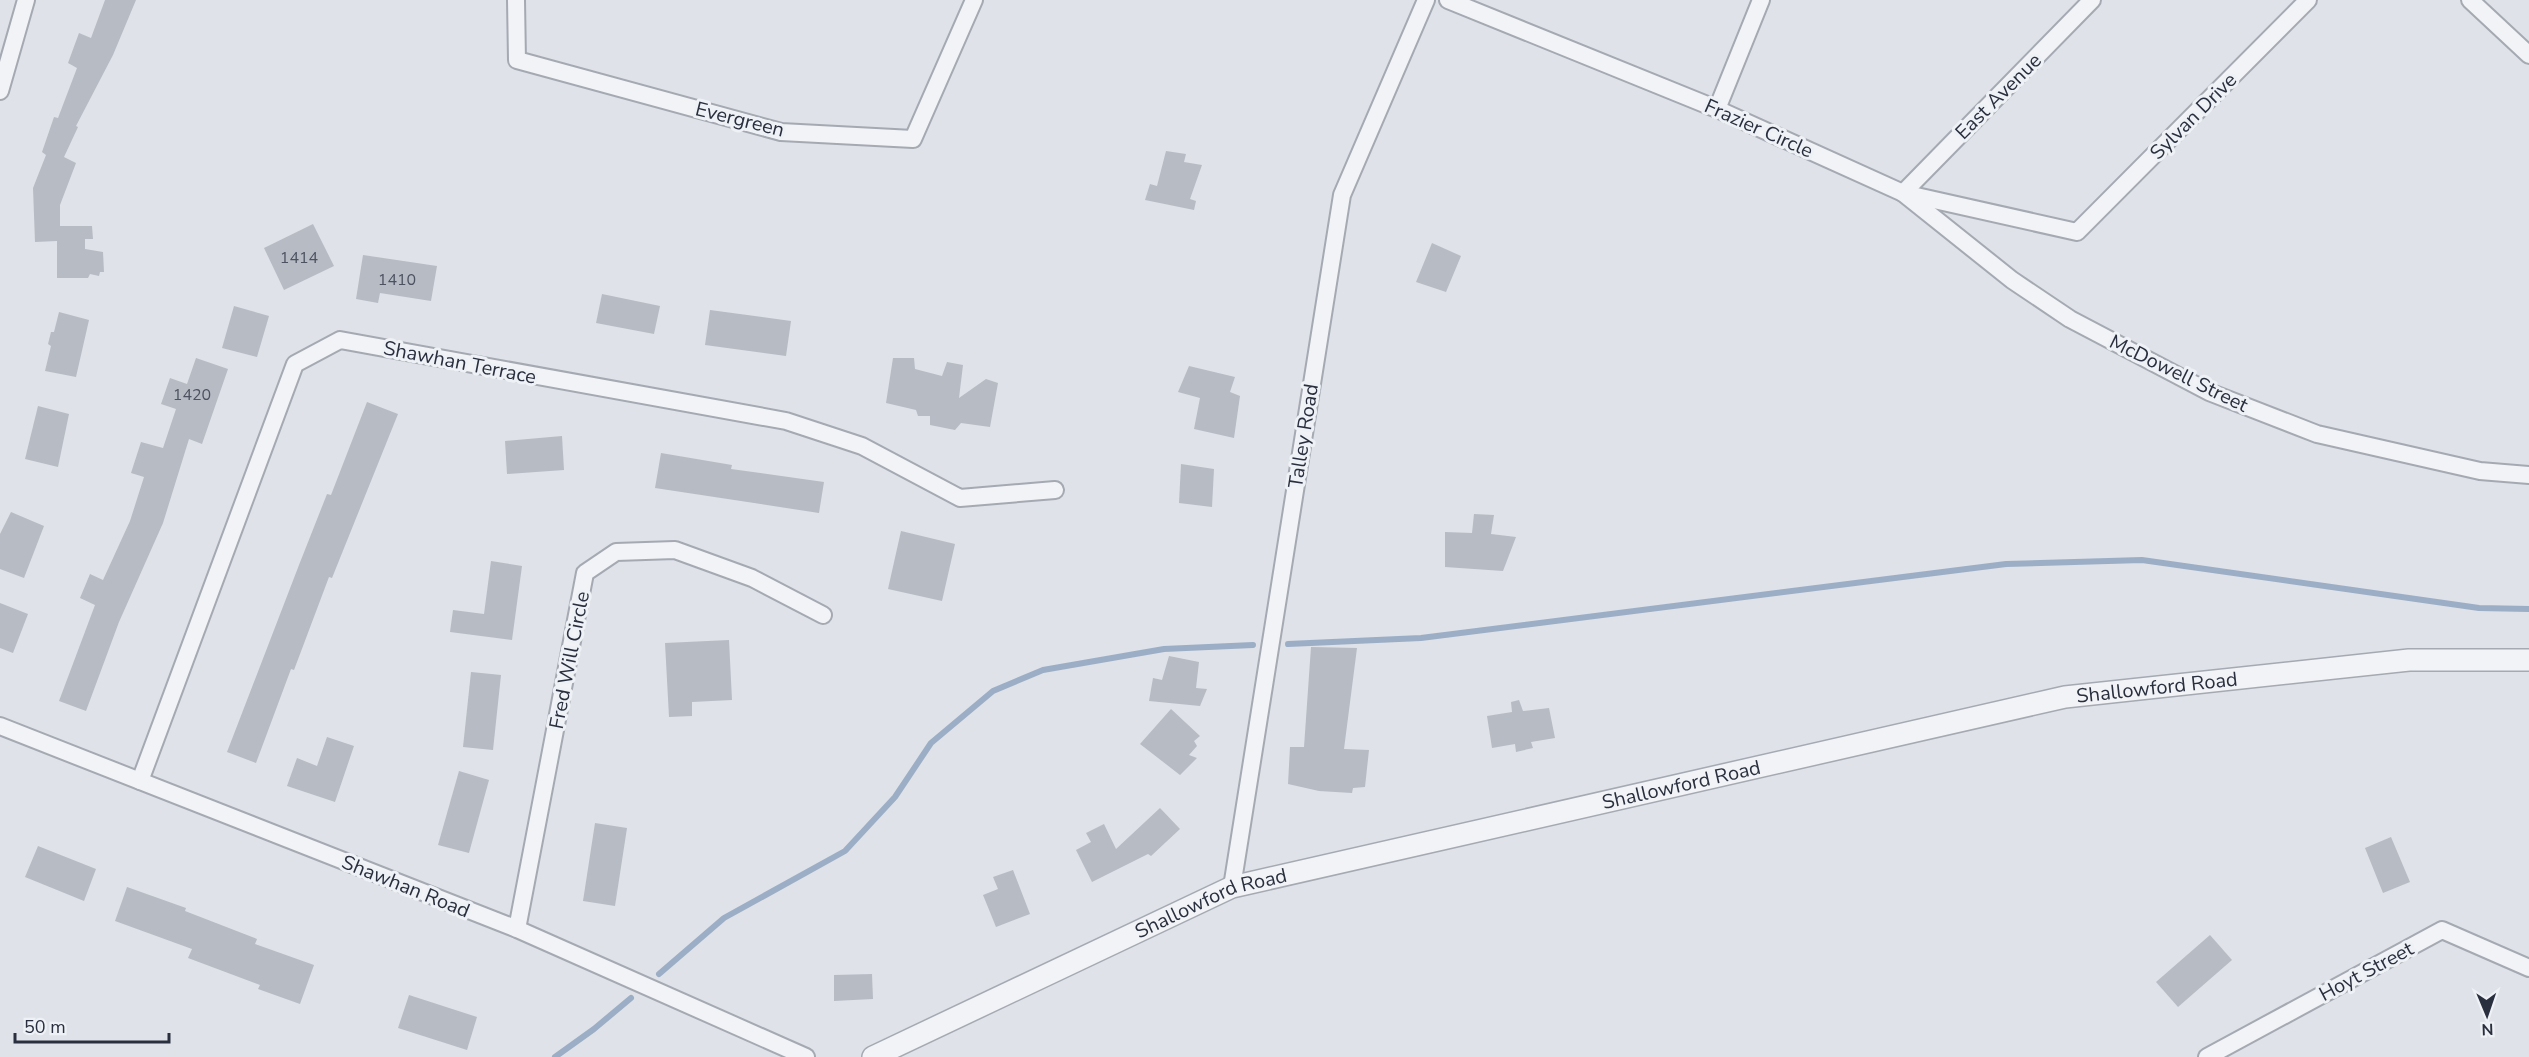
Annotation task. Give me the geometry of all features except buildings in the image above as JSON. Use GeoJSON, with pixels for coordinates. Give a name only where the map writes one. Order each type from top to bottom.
{"type":"FeatureCollection","features":[{"type":"Feature","properties":{"kind":"street"},"geometry":{"type":"LineString","coordinates":[[0,91],[26,0]]}},
{"type":"Feature","properties":{"kind":"street","name":"Evergreen"},"geometry":{"type":"LineString","coordinates":[[516,0],[517,60],[781,132],[913,139],[974,0]]}},
{"type":"Feature","properties":{"kind":"street","name":"Talley Road"},"geometry":{"type":"LineString","coordinates":[[1232,887],[1342,195],[1426,0]]}},
{"type":"Feature","properties":{"kind":"street","name":"Frazier Circle"},"geometry":{"type":"LineString","coordinates":[[1448,0],[1718,108],[1903,193],[2077,232]]}},
{"type":"Feature","properties":{"kind":"street"},"geometry":{"type":"LineString","coordinates":[[1718,108],[1761,0]]}},
{"type":"Feature","properties":{"kind":"street","name":"East Avenue"},"geometry":{"type":"LineString","coordinates":[[1903,193],[2092,0]]}},
{"type":"Feature","properties":{"kind":"street","name":"Sylvan Drive"},"geometry":{"type":"LineString","coordinates":[[2077,232],[2308,0]]}},
{"type":"Feature","properties":{"kind":"street"},"geometry":{"type":"LineString","coordinates":[[2470,0],[2529,55]]}},
{"type":"Feature","properties":{"kind":"street","name":"McDowell Street"},"geometry":{"type":"LineString","coordinates":[[1903,193],[2012,279],[2070,319],[2209,392],[2317,434],[2480,471],[2529,475]]}},
{"type":"Feature","properties":{"kind":"street","name":"Shawhan Terrace"},"geometry":{"type":"LineString","coordinates":[[140,781],[295,364],[340,340],[786,421],[862,446],[960,498],[1055,490]]}},
{"type":"Feature","properties":{"kind":"street","name":"Fred Will Circle"},"geometry":{"type":"LineString","coordinates":[[516,929],[585,573],[616,552],[675,550],[752,578],[823,615]]}},
{"type":"Feature","properties":{"kind":"street","name":"Shallowford Road"},"geometry":{"type":"LineString","coordinates":[[873,1057],[1232,887],[2066,697],[2409,660],[2529,660]]}},
{"type":"Feature","properties":{"kind":"street","name":"Shawhan Road"},"geometry":{"type":"LineString","coordinates":[[0,726],[516,929],[806,1057]]}},
{"type":"Feature","properties":{"kind":"street","name":"Hoyt Street"},"geometry":{"type":"LineString","coordinates":[[2207,1057],[2442,930],[2529,968]]}},
{"type":"Feature","properties":{"kind":"waterway"},"geometry":{"type":"LineString","coordinates":[[1288,644],[1421,638],[2006,564],[2142,560],[2479,608],[2529,609]]}},
{"type":"Feature","properties":{"kind":"waterway"},"geometry":{"type":"LineString","coordinates":[[659,974],[724,918],[845,851],[895,797],[931,743],[993,691],[1043,670],[1164,649],[1253,645]]}},
{"type":"Feature","properties":{"kind":"waterway"},"geometry":{"type":"LineString","coordinates":[[555,1057],[631,998]]}}]}
